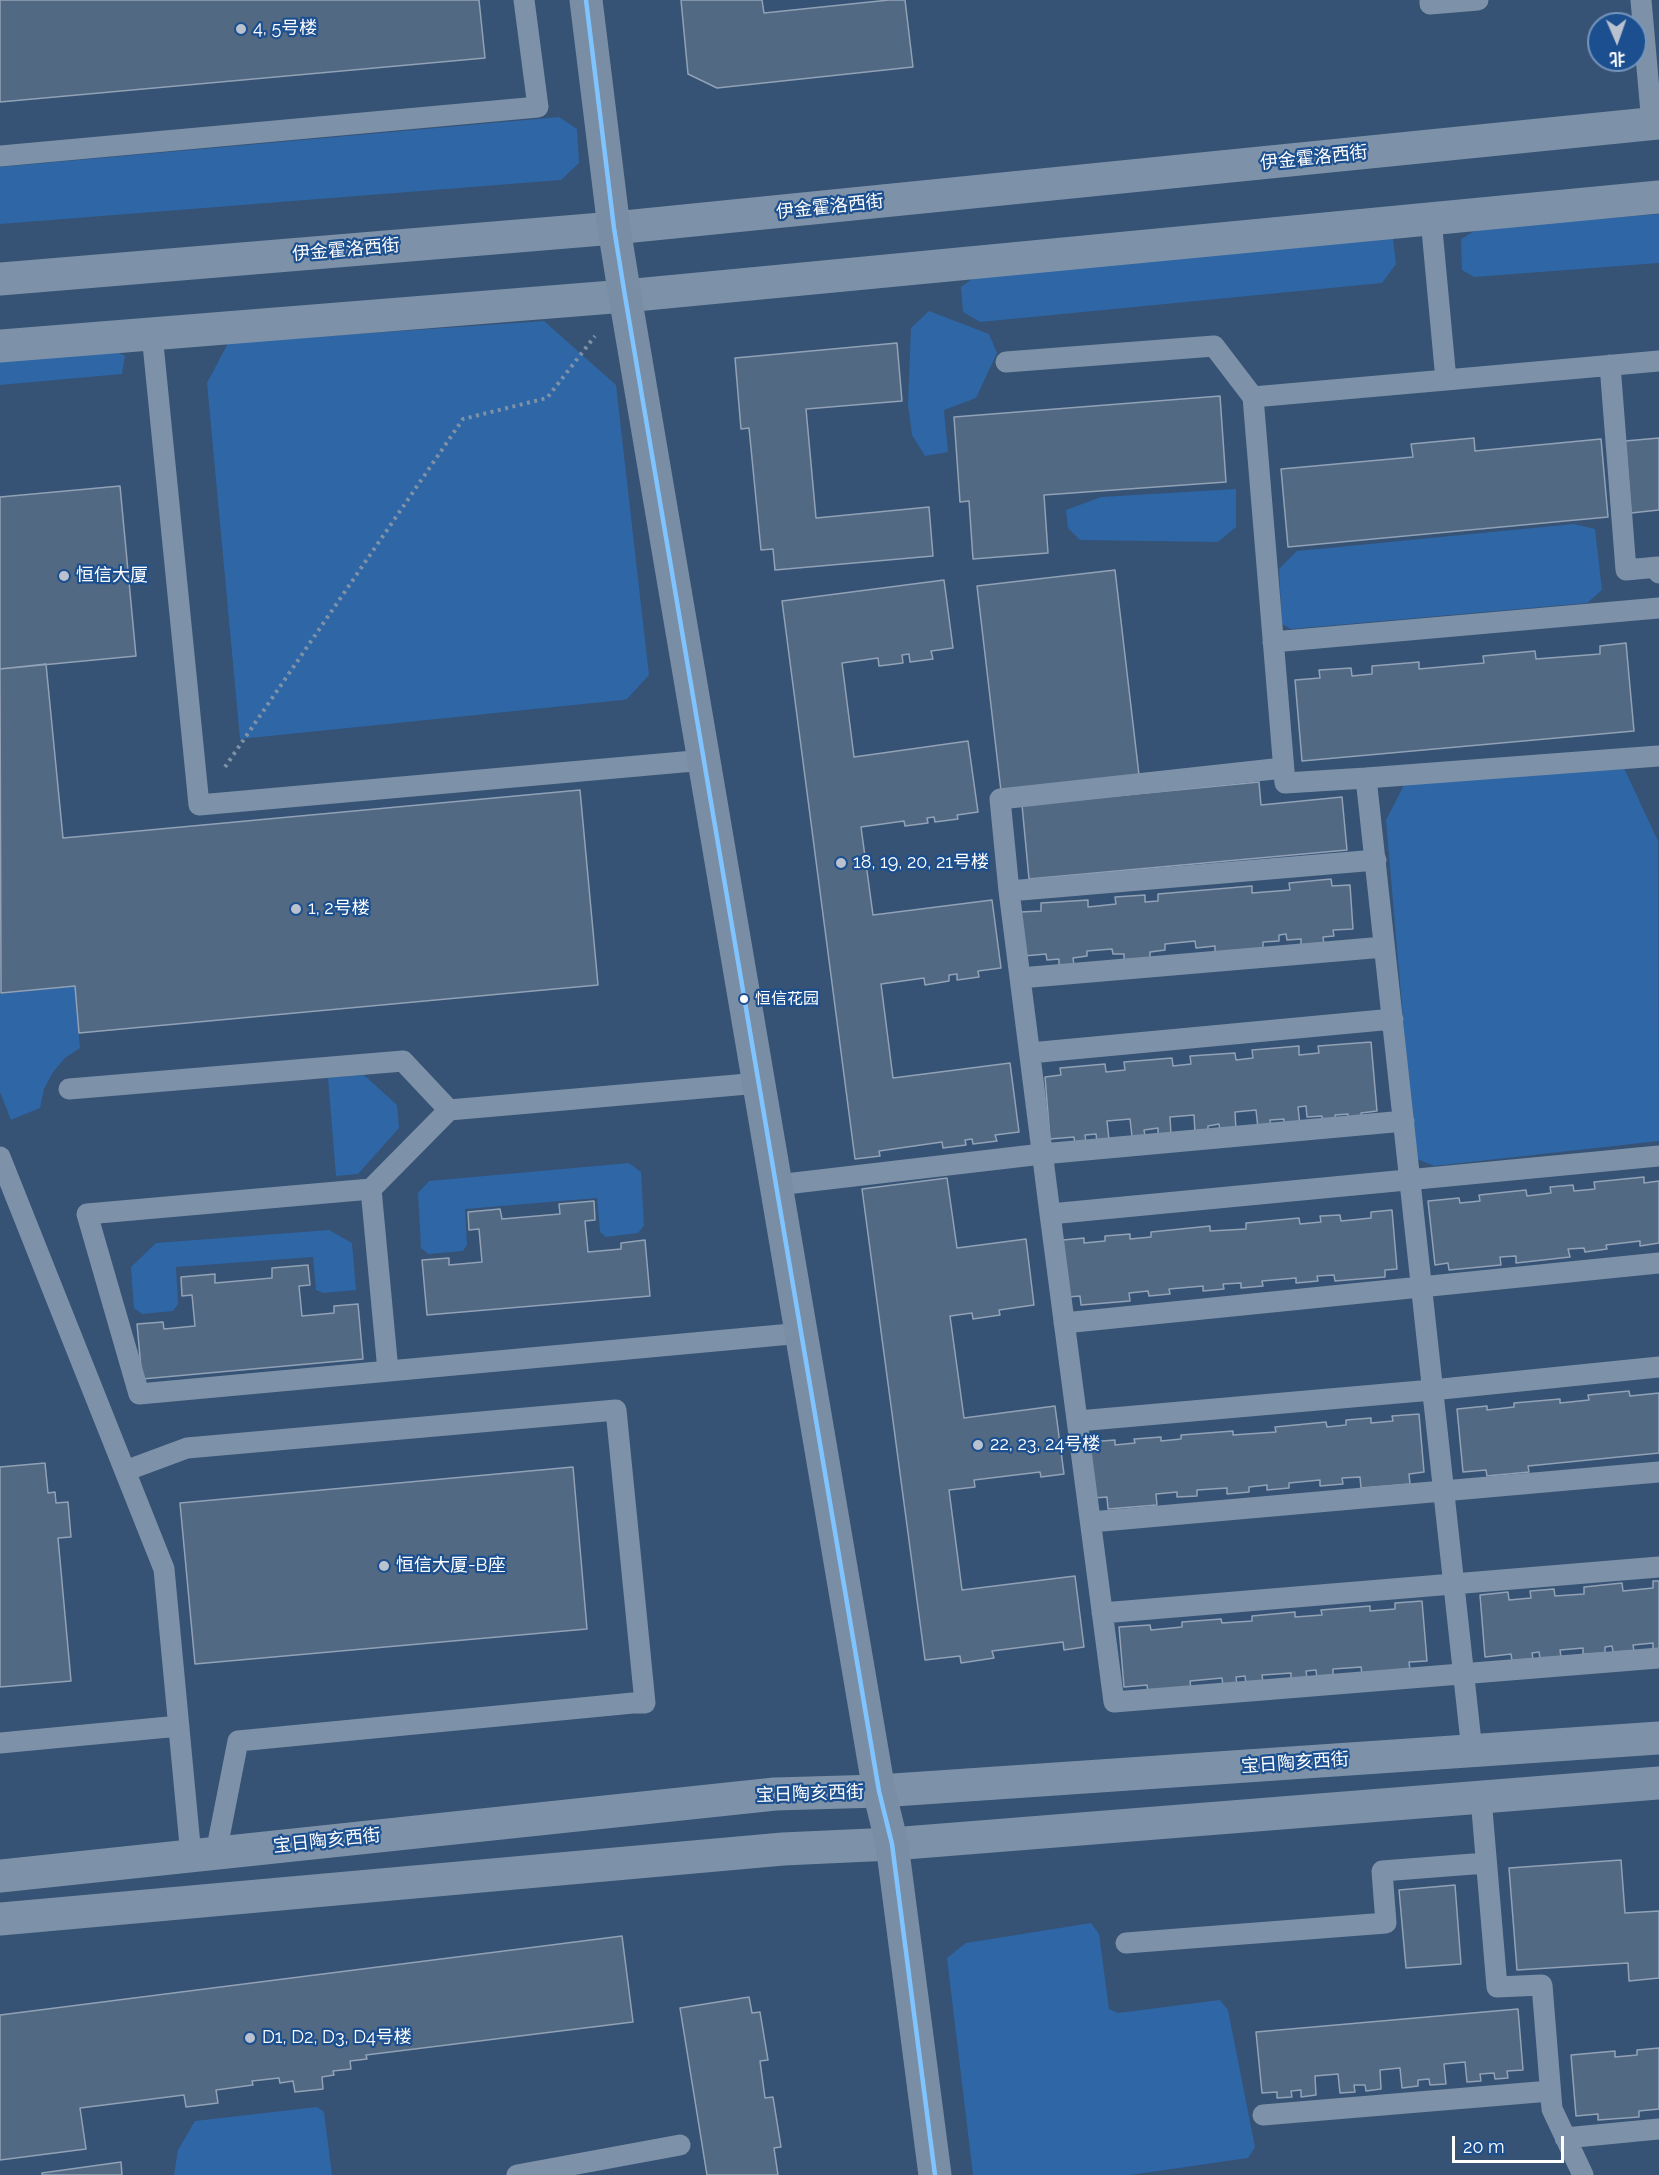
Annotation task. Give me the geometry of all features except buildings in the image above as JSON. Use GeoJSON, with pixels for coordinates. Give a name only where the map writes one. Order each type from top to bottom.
{"type":"FeatureCollection","features":[{"type":"Feature","properties":{"kind":"main road"},"geometry":{"type":"LineString","coordinates":[[586,0],[614,228],[879,1791],[892,1844],[935,2175]]}},
{"type":"Feature","properties":{"kind":"street","name":"伊金霍洛西街"},"geometry":{"type":"LineString","coordinates":[[0,279],[614,228],[1656,123]]}},
{"type":"Feature","properties":{"kind":"street"},"geometry":{"type":"LineString","coordinates":[[0,346],[626,296],[1659,197]]}},
{"type":"Feature","properties":{"kind":"street","name":"宝日陶亥西街"},"geometry":{"type":"LineString","coordinates":[[0,1876],[775,1794],[879,1791],[1659,1738]]}},
{"type":"Feature","properties":{"kind":"street"},"geometry":{"type":"LineString","coordinates":[[0,1919],[783,1849],[892,1844],[1659,1783]]}},
{"type":"Feature","properties":{"kind":"lane"},"geometry":{"type":"LineString","coordinates":[[0,156],[538,107],[524,0]]}},
{"type":"Feature","properties":{"kind":"lane"},"geometry":{"type":"LineString","coordinates":[[1430,0],[1430,4],[1478,0]]}},
{"type":"Feature","properties":{"kind":"lane"},"geometry":{"type":"LineString","coordinates":[[1641,0],[1656,123]]}},
{"type":"Feature","properties":{"kind":"lane"},"geometry":{"type":"LineString","coordinates":[[1431,219],[1446,380]]}},
{"type":"Feature","properties":{"kind":"lane"},"geometry":{"type":"LineString","coordinates":[[152,334],[199,805],[705,760]]}},
{"type":"Feature","properties":{"kind":"lane"},"geometry":{"type":"LineString","coordinates":[[1006,362],[1214,346],[1253,397],[1285,783],[1659,756],[1659,765]]}},
{"type":"Feature","properties":{"kind":"lane"},"geometry":{"type":"LineString","coordinates":[[1253,397],[1659,361]]}},
{"type":"Feature","properties":{"kind":"lane"},"geometry":{"type":"LineString","coordinates":[[1610,365],[1626,570],[1658,567],[1659,573]]}},
{"type":"Feature","properties":{"kind":"lane"},"geometry":{"type":"LineString","coordinates":[[1273,642],[1659,608]]}},
{"type":"Feature","properties":{"kind":"lane"},"geometry":{"type":"LineString","coordinates":[[1283,768],[1000,799],[1009,891],[1042,1154],[1114,1702],[1463,1672],[1659,1658]]}},
{"type":"Feature","properties":{"kind":"lane"},"geometry":{"type":"LineString","coordinates":[[1366,778],[1472,1751]]}},
{"type":"Feature","properties":{"kind":"lane"},"geometry":{"type":"LineString","coordinates":[[1009,891],[1376,860]]}},
{"type":"Feature","properties":{"kind":"lane"},"geometry":{"type":"LineString","coordinates":[[1020,978],[1384,947]]}},
{"type":"Feature","properties":{"kind":"lane"},"geometry":{"type":"LineString","coordinates":[[1030,1053],[1393,1019]]}},
{"type":"Feature","properties":{"kind":"lane"},"geometry":{"type":"LineString","coordinates":[[69,1089],[403,1061],[449,1110]]}},
{"type":"Feature","properties":{"kind":"lane"},"geometry":{"type":"LineString","coordinates":[[759,1083],[449,1110],[371,1189],[87,1215],[139,1394],[801,1333]]}},
{"type":"Feature","properties":{"kind":"lane"},"geometry":{"type":"LineString","coordinates":[[777,1185],[1042,1154],[1404,1121]]}},
{"type":"Feature","properties":{"kind":"lane"},"geometry":{"type":"LineString","coordinates":[[1050,1214],[1659,1156]]}},
{"type":"Feature","properties":{"kind":"lane"},"geometry":{"type":"LineString","coordinates":[[0,1158],[164,1569],[179,1726],[204,1854]]}},
{"type":"Feature","properties":{"kind":"lane"},"geometry":{"type":"LineString","coordinates":[[371,1189],[388,1371]]}},
{"type":"Feature","properties":{"kind":"lane"},"geometry":{"type":"LineString","coordinates":[[1064,1323],[1659,1263]]}},
{"type":"Feature","properties":{"kind":"lane"},"geometry":{"type":"LineString","coordinates":[[1077,1421],[1432,1390],[1659,1367]]}},
{"type":"Feature","properties":{"kind":"lane"},"geometry":{"type":"LineString","coordinates":[[125,1471],[187,1448],[616,1410],[645,1703],[238,1741],[204,1854]]}},
{"type":"Feature","properties":{"kind":"lane"},"geometry":{"type":"LineString","coordinates":[[1091,1521],[1659,1472]]}},
{"type":"Feature","properties":{"kind":"lane"},"geometry":{"type":"LineString","coordinates":[[1102,1613],[1659,1566]]}},
{"type":"Feature","properties":{"kind":"lane"},"geometry":{"type":"LineString","coordinates":[[0,1743],[179,1726]]}},
{"type":"Feature","properties":{"kind":"lane"},"geometry":{"type":"LineString","coordinates":[[1481,1798],[1497,1986],[1542,1985],[1552,2109],[1583,2175]]}},
{"type":"Feature","properties":{"kind":"lane"},"geometry":{"type":"LineString","coordinates":[[1126,1943],[1386,1923],[1382,1871],[1486,1863]]}},
{"type":"Feature","properties":{"kind":"lane"},"geometry":{"type":"LineString","coordinates":[[1263,2115],[1550,2091]]}},
{"type":"Feature","properties":{"kind":"lane"},"geometry":{"type":"LineString","coordinates":[[1565,2138],[1659,2129]]}},
{"type":"Feature","properties":{"kind":"lane"},"geometry":{"type":"LineString","coordinates":[[517,2175],[680,2145]]}},
{"type":"Feature","properties":{"kind":"path"},"geometry":{"type":"LineString","coordinates":[[199,805],[463,419],[547,398],[626,296]]}},
{"type":"Feature","properties":{"kind":"shaded area"},"geometry":{"type":"Polygon","coordinates":[[[559,117],[577,129],[579,163],[561,180],[0,224],[0,167],[559,117]]]}},
{"type":"Feature","properties":{"kind":"shaded area"},"geometry":{"type":"Polygon","coordinates":[[[1659,214],[1659,263],[1474,277],[1462,270],[1461,239],[1478,229],[1659,214]]]}},
{"type":"Feature","properties":{"kind":"shaded area"},"geometry":{"type":"Polygon","coordinates":[[[1376,234],[1393,239],[1396,264],[1382,283],[980,322],[963,312],[961,287],[980,273],[1376,234]]]}},
{"type":"Feature","properties":{"kind":"shaded area"},"geometry":{"type":"Polygon","coordinates":[[[929,311],[989,334],[997,353],[976,398],[944,410],[948,452],[925,456],[912,435],[908,404],[911,328],[929,311]]]}},
{"type":"Feature","properties":{"kind":"shaded area"},"geometry":{"type":"Polygon","coordinates":[[[544,321],[616,385],[649,675],[627,699],[623,700],[240,739],[207,383],[228,343],[544,321]]]}},
{"type":"Feature","properties":{"kind":"shaded area"},"geometry":{"type":"Polygon","coordinates":[[[111,349],[125,356],[122,374],[0,385],[0,358],[111,349]]]}},
{"type":"Feature","properties":{"kind":"shaded area"},"geometry":{"type":"Polygon","coordinates":[[[1236,489],[1236,527],[1218,542],[1080,540],[1068,528],[1066,510],[1101,497],[1236,489]]]}},
{"type":"Feature","properties":{"kind":"shaded area"},"geometry":{"type":"Polygon","coordinates":[[[1574,524],[1595,529],[1602,590],[1587,603],[1291,629],[1282,624],[1279,569],[1297,551],[1574,524]]]}},
{"type":"Feature","properties":{"kind":"shaded area"},"geometry":{"type":"Polygon","coordinates":[[[1624,768],[1658,841],[1659,1141],[1434,1166],[1415,1158],[1386,820],[1404,785],[1624,768]]]}},
{"type":"Feature","properties":{"kind":"shaded area"},"geometry":{"type":"Polygon","coordinates":[[[75,986],[80,1048],[65,1058],[53,1072],[44,1089],[40,1108],[11,1120],[0,1092],[0,994],[75,986]]]}},
{"type":"Feature","properties":{"kind":"shaded area"},"geometry":{"type":"Polygon","coordinates":[[[364,1075],[397,1105],[399,1128],[358,1174],[336,1176],[328,1078],[364,1075]]]}},
{"type":"Feature","properties":{"kind":"shaded area"},"geometry":{"type":"Polygon","coordinates":[[[629,1163],[641,1172],[644,1226],[638,1233],[606,1237],[600,1232],[597,1198],[465,1209],[467,1245],[463,1251],[428,1254],[421,1248],[418,1193],[429,1181],[629,1163]]]}},
{"type":"Feature","properties":{"kind":"shaded area"},"geometry":{"type":"Polygon","coordinates":[[[329,1230],[352,1243],[356,1290],[323,1293],[316,1290],[313,1257],[176,1267],[178,1304],[173,1311],[142,1314],[134,1308],[131,1267],[156,1243],[329,1230]]]}},
{"type":"Feature","properties":{"kind":"shaded area"},"geometry":{"type":"Polygon","coordinates":[[[1091,1923],[1099,1934],[1109,2009],[1118,2013],[1220,2000],[1228,2010],[1255,2147],[1248,2158],[1130,2175],[973,2175],[947,1958],[966,1943],[1091,1923]]]}},
{"type":"Feature","properties":{"kind":"shaded area"},"geometry":{"type":"Polygon","coordinates":[[[317,2107],[324,2112],[332,2175],[174,2175],[178,2150],[195,2121],[317,2107]]]}},
{"type":"Feature","properties":{"kind":"transit line"},"geometry":{"type":"LineString","coordinates":[[586,0],[614,228],[625,296],[879,1791],[892,1844],[935,2175]]}},
{"type":"Feature","properties":{"kind":"place","name":"4, 5号楼"},"geometry":{"type":"Point","coordinates":[241,29]}},
{"type":"Feature","properties":{"kind":"place","name":"恒信大厦"},"geometry":{"type":"Point","coordinates":[64,576]}},
{"type":"Feature","properties":{"kind":"place","name":"18, 19, 20, 21号楼"},"geometry":{"type":"Point","coordinates":[841,863]}},
{"type":"Feature","properties":{"kind":"place","name":"1, 2号楼"},"geometry":{"type":"Point","coordinates":[296,909]}},
{"type":"Feature","properties":{"kind":"place","name":"恒信花园"},"geometry":{"type":"Point","coordinates":[744,999]}},
{"type":"Feature","properties":{"kind":"place","name":"22, 23, 24号楼"},"geometry":{"type":"Point","coordinates":[978,1445]}},
{"type":"Feature","properties":{"kind":"place","name":"恒信大厦-B座"},"geometry":{"type":"Point","coordinates":[384,1566]}},
{"type":"Feature","properties":{"kind":"place","name":"D1, D2, D3, D4号楼"},"geometry":{"type":"Point","coordinates":[250,2038]}}]}
